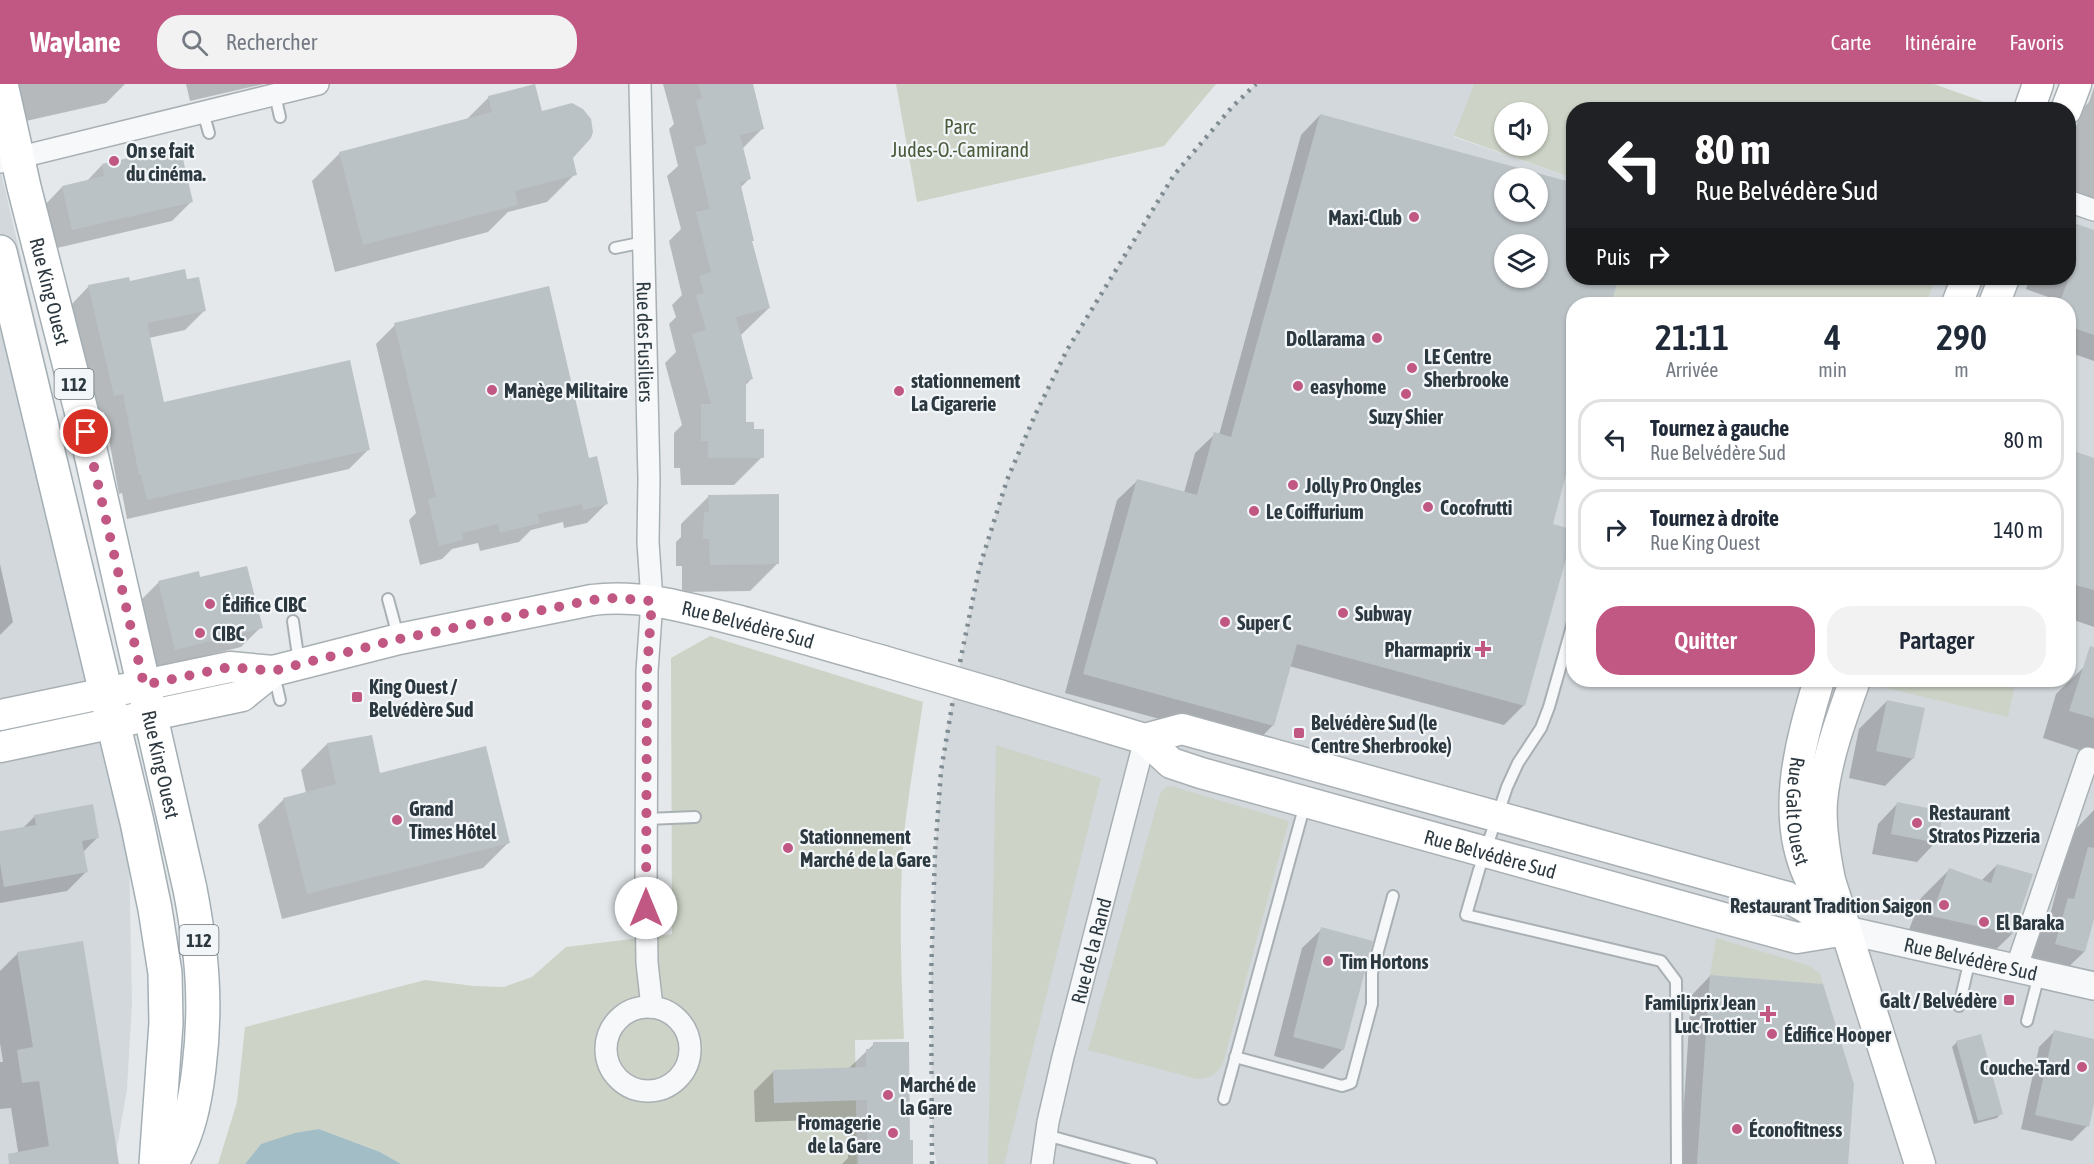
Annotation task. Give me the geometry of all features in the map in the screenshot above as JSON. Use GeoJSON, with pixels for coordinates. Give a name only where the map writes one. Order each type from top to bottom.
{"type":"FeatureCollection","features":[{"type":"Feature","properties":{"kind":"main road","name":"Rue King Ouest"},"geometry":{"type":"LineString","coordinates":[[1,84],[9,160],[81,410],[199,934],[204,984],[203,1036],[191,1120],[181,1148],[171,1164]]}},
{"type":"Feature","properties":{"kind":"main road"},"geometry":{"type":"LineString","coordinates":[[2032,102],[2038,84]]}},
{"type":"Feature","properties":{"kind":"main road"},"geometry":{"type":"LineString","coordinates":[[2069,102],[2076,84]]}},
{"type":"Feature","properties":{"kind":"main road","name":"Rue King Ouest"},"geometry":{"type":"LineString","coordinates":[[0,252],[155,909],[165,974],[166,1023],[156,1164]]}},
{"type":"Feature","properties":{"kind":"main road","name":"Rue Belvédère Sud"},"geometry":{"type":"LineString","coordinates":[[109,708],[147,701],[242,696],[286,667],[399,639],[592,600],[615,598],[652,601],[773,630],[1145,739],[1171,763],[1797,938],[1846,930]]}},
{"type":"Feature","properties":{"kind":"main road","name":"Rue Galt Ouest"},"geometry":{"type":"LineString","coordinates":[[1817,687],[1797,772],[1794,808],[1797,843],[1811,882],[1846,930]]}},
{"type":"Feature","properties":{"kind":"main road","name":"Rue Galt Ouest"},"geometry":{"type":"LineString","coordinates":[[1852,687],[1827,769],[1822,803],[1825,856],[1830,880],[1920,1164]]}},
{"type":"Feature","properties":{"kind":"main road"},"geometry":{"type":"LineString","coordinates":[[0,715],[109,708]]}},
{"type":"Feature","properties":{"kind":"main road"},"geometry":{"type":"LineString","coordinates":[[0,747],[109,708]]}},
{"type":"Feature","properties":{"kind":"main road","name":"Rue Belvédère Sud"},"geometry":{"type":"LineString","coordinates":[[1145,739],[1182,729],[1787,897],[1846,930]]}},
{"type":"Feature","properties":{"kind":"street"},"geometry":{"type":"LineString","coordinates":[[9,160],[318,84]]}},
{"type":"Feature","properties":{"kind":"street","name":"Rue des Fusiliers"},"geometry":{"type":"LineString","coordinates":[[640,84],[649,479],[648,542],[652,601],[647,671],[647,963],[652,1007]]}},
{"type":"Feature","properties":{"kind":"street"},"geometry":{"type":"LineString","coordinates":[[2076,204],[2094,210]]}},
{"type":"Feature","properties":{"kind":"street","name":"Rue de la Rand"},"geometry":{"type":"LineString","coordinates":[[1042,1164],[1063,1057],[1145,739]]}},
{"type":"Feature","properties":{"kind":"street"},"geometry":{"type":"LineString","coordinates":[[2027,972],[2088,758]]}},
{"type":"Feature","properties":{"kind":"street","name":"Rue Belvédère Sud"},"geometry":{"type":"LineString","coordinates":[[1846,930],[2094,986]]}},
{"type":"Feature","properties":{"kind":"street"},"geometry":{"type":"LineString","coordinates":[[652,1007],[666,1010],[677,1019],[686,1030],[690,1045],[683,1072],[674,1082],[662,1089],[649,1091],[635,1089],[623,1083],[613,1073],[607,1061],[605,1047],[608,1034],[615,1022],[625,1013],[638,1008],[652,1007]]}},
{"type":"Feature","properties":{"kind":"lane"},"geometry":{"type":"LineString","coordinates":[[275,95],[279,117]]}},
{"type":"Feature","properties":{"kind":"lane"},"geometry":{"type":"LineString","coordinates":[[203,112],[208,134]]}},
{"type":"Feature","properties":{"kind":"lane"},"geometry":{"type":"LineString","coordinates":[[615,248],[644,242]]}},
{"type":"Feature","properties":{"kind":"lane"},"geometry":{"type":"LineString","coordinates":[[388,599],[399,639]]}},
{"type":"Feature","properties":{"kind":"lane"},"geometry":{"type":"LineString","coordinates":[[280,700],[293,621]]}},
{"type":"Feature","properties":{"kind":"lane"},"geometry":{"type":"LineString","coordinates":[[1566,647],[1541,728],[1518,763],[1496,817],[1466,915],[1660,961],[1676,981],[1677,1164]]}},
{"type":"Feature","properties":{"kind":"lane"},"geometry":{"type":"LineString","coordinates":[[1224,1099],[1305,802]]}},
{"type":"Feature","properties":{"kind":"lane"},"geometry":{"type":"LineString","coordinates":[[647,819],[695,817]]}},
{"type":"Feature","properties":{"kind":"lane"},"geometry":{"type":"LineString","coordinates":[[1235,1058],[1342,1086],[1351,1083],[1372,1004],[1372,973],[1393,896]]}},
{"type":"Feature","properties":{"kind":"lane"},"geometry":{"type":"LineString","coordinates":[[1959,1006],[1970,959]]}},
{"type":"Feature","properties":{"kind":"lane"},"geometry":{"type":"LineString","coordinates":[[2027,972],[2027,1021]]}},
{"type":"Feature","properties":{"kind":"lane"},"geometry":{"type":"LineString","coordinates":[[1046,1135],[1151,1164]]}},
{"type":"Feature","properties":{"kind":"shaded area"},"geometry":{"type":"Polygon","coordinates":[[[1256,84],[1474,84],[1454,137],[1494,151],[1494,156],[1509,156],[1544,168],[1494,168],[1494,222],[1548,222],[1548,169],[1566,176],[1566,285],[1617,285],[1613,297],[1566,297],[1566,687],[2076,687],[2076,297],[1929,297],[1933,285],[2076,285],[2076,204],[2094,210],[2094,1164],[937,1164],[932,1139],[931,977],[935,853],[941,771],[947,729],[979,569],[1007,480],[1035,415],[1067,350],[1174,175],[1232,107],[1256,84]]]}},
{"type":"Feature","properties":{"kind":"shaded area"},"geometry":{"type":"Polygon","coordinates":[[[0,168],[126,707],[132,1003],[127,1089],[114,1164],[0,1164],[0,168]]]}},
{"type":"Feature","properties":{"kind":"green space","name":"Parc Judes-O.-Camirand"},"geometry":{"type":"Polygon","coordinates":[[[896,84],[1216,84],[1164,146],[917,202],[896,84]]]}},
{"type":"Feature","properties":{"kind":"green space"},"geometry":{"type":"Polygon","coordinates":[[[1474,84],[1934,84],[1984,102],[1566,102],[1566,176],[1511,156],[1548,156],[1548,102],[1494,102],[1494,150],[1454,136],[1474,84]]]}},
{"type":"Feature","properties":{"kind":"green space"},"geometry":{"type":"Polygon","coordinates":[[[1617,285],[1933,285],[1929,297],[1613,297],[1617,285]]]}},
{"type":"Feature","properties":{"kind":"green space"},"geometry":{"type":"Polygon","coordinates":[[[710,636],[923,702],[907,810],[901,878],[904,1039],[855,1040],[857,1164],[401,1164],[380,1152],[319,1129],[261,1144],[245,1164],[218,1164],[237,1102],[245,1027],[425,980],[504,987],[532,977],[566,947],[672,934],[671,658],[710,636]]]}},
{"type":"Feature","properties":{"kind":"green space"},"geometry":{"type":"Polygon","coordinates":[[[1882,687],[2014,687],[2008,717],[1882,687]]]}},
{"type":"Feature","properties":{"kind":"green space"},"geometry":{"type":"Polygon","coordinates":[[[996,745],[1101,778],[1004,1164],[988,1164],[996,745]]]}},
{"type":"Feature","properties":{"kind":"green space"},"geometry":{"type":"Polygon","coordinates":[[[1171,786],[1289,821],[1224,1060],[1214,1074],[1202,1079],[1088,1050],[1160,794],[1166,787],[1171,786]]]}},
{"type":"Feature","properties":{"kind":"green space"},"geometry":{"type":"Polygon","coordinates":[[[1716,938],[1810,966],[1820,974],[1823,984],[1710,975],[1716,938]]]}},
{"type":"Feature","properties":{"kind":"water"},"geometry":{"type":"Polygon","coordinates":[[[319,1129],[380,1152],[401,1164],[245,1164],[261,1144],[295,1133],[319,1129]]]}},
{"type":"Feature","properties":{"kind":"building"},"geometry":{"type":"Polygon","coordinates":[[[535,84],[542,111],[572,103],[583,109],[591,119],[593,132],[591,138],[573,158],[577,175],[515,191],[518,205],[363,245],[339,152],[492,112],[488,96],[535,84]]]}},
{"type":"Feature","properties":{"kind":"building"},"geometry":{"type":"Polygon","coordinates":[[[698,84],[753,84],[764,129],[740,135],[751,179],[740,182],[754,241],[752,241],[770,308],[736,317],[753,379],[746,381],[746,422],[754,422],[754,429],[764,429],[764,458],[708,458],[708,441],[701,441],[701,404],[711,404],[692,334],[706,330],[696,295],[704,293],[699,276],[711,272],[696,212],[710,209],[695,147],[707,144],[696,100],[702,98],[698,84]]]}},
{"type":"Feature","properties":{"kind":"building","name":"LE Centre Sherbrooke"},"geometry":{"type":"Polygon","coordinates":[[[1320,114],[1519,168],[1494,168],[1494,222],[1548,222],[1548,176],[1566,181],[1566,285],[1617,285],[1613,297],[1566,297],[1566,474],[1553,524],[1566,528],[1566,559],[1525,706],[1297,644],[1274,726],[1083,674],[1137,479],[1197,495],[1214,432],[1231,437],[1320,114]]]}},
{"type":"Feature","properties":{"kind":"building"},"geometry":{"type":"Polygon","coordinates":[[[180,146],[193,202],[72,230],[62,186],[104,176],[102,164],[180,146]]]}},
{"type":"Feature","properties":{"kind":"building"},"geometry":{"type":"Polygon","coordinates":[[[2076,224],[2094,230],[2094,335],[2076,329],[2076,297],[2062,297],[2066,285],[2076,285],[2076,224]]]}},
{"type":"Feature","properties":{"kind":"building"},"geometry":{"type":"Polygon","coordinates":[[[185,269],[187,279],[199,277],[206,311],[147,323],[164,402],[350,360],[370,450],[147,500],[141,474],[139,475],[123,394],[114,396],[88,285],[129,277],[130,281],[185,269]]]}},
{"type":"Feature","properties":{"kind":"building","name":"Manège Militaire"},"geometry":{"type":"Polygon","coordinates":[[[549,286],[589,458],[597,456],[608,504],[583,510],[582,504],[538,514],[540,523],[500,533],[498,524],[462,533],[463,540],[439,546],[428,499],[436,497],[394,323],[549,286]]]}},
{"type":"Feature","properties":{"kind":"building"},"geometry":{"type":"Polygon","coordinates":[[[2076,452],[2094,458],[2094,590],[2076,585],[2076,452]]]}},
{"type":"Feature","properties":{"kind":"building"},"geometry":{"type":"Polygon","coordinates":[[[779,494],[779,564],[710,565],[709,539],[703,539],[704,512],[709,512],[708,495],[779,494]]]}},
{"type":"Feature","properties":{"kind":"building","name":"Édifice CIBC"},"geometry":{"type":"Polygon","coordinates":[[[247,566],[263,628],[175,650],[158,581],[199,571],[200,577],[247,566]]]}},
{"type":"Feature","properties":{"kind":"building"},"geometry":{"type":"Polygon","coordinates":[[[2090,646],[2094,647],[2094,718],[2069,711],[2090,646]]]}},
{"type":"Feature","properties":{"kind":"building"},"geometry":{"type":"Polygon","coordinates":[[[1887,700],[1925,708],[1914,759],[1876,751],[1887,700]]]}},
{"type":"Feature","properties":{"kind":"building","name":"Grand Times Hôtel"},"geometry":{"type":"Polygon","coordinates":[[[372,735],[380,773],[486,746],[510,843],[307,894],[283,798],[336,784],[327,743],[372,735]]]}},
{"type":"Feature","properties":{"kind":"building","name":"Restaurant Stratos Pizzeria"},"geometry":{"type":"Polygon","coordinates":[[[1897,802],[1943,811],[1938,843],[1891,834],[1897,802]]]}},
{"type":"Feature","properties":{"kind":"building"},"geometry":{"type":"Polygon","coordinates":[[[93,804],[99,838],[82,841],[88,872],[4,887],[0,863],[0,831],[36,825],[34,815],[93,804]]]}},
{"type":"Feature","properties":{"kind":"building"},"geometry":{"type":"Polygon","coordinates":[[[2088,847],[2094,848],[2094,919],[2085,952],[2055,944],[2068,898],[2074,899],[2088,847]]]}},
{"type":"Feature","properties":{"kind":"building"},"geometry":{"type":"Polygon","coordinates":[[[1997,864],[2033,874],[2013,934],[1931,916],[1949,868],[1991,883],[1997,864]]]}},
{"type":"Feature","properties":{"kind":"building"},"geometry":{"type":"Polygon","coordinates":[[[1321,927],[1373,941],[1344,1050],[1293,1037],[1321,927]]]}},
{"type":"Feature","properties":{"kind":"building"},"geometry":{"type":"Polygon","coordinates":[[[83,941],[119,1164],[9,1164],[8,1154],[49,1146],[39,1081],[22,1083],[17,1050],[33,1047],[17,952],[83,941]]]}},
{"type":"Feature","properties":{"kind":"building","name":"Édifice Hooper"},"geometry":{"type":"Polygon","coordinates":[[[1710,975],[1823,984],[1854,1084],[1848,1164],[1697,1164],[1710,975]]]}},
{"type":"Feature","properties":{"kind":"building","name":"Couche-Tard"},"geometry":{"type":"Polygon","coordinates":[[[2054,1030],[2094,1039],[2094,1104],[2089,1127],[2035,1115],[2054,1030]]]}},
{"type":"Feature","properties":{"kind":"building"},"geometry":{"type":"Polygon","coordinates":[[[1981,1034],[2003,1114],[1978,1121],[1956,1041],[1981,1034]]]}},
{"type":"Feature","properties":{"kind":"building","name":"Marché de la Gare"},"geometry":{"type":"Polygon","coordinates":[[[873,1042],[909,1042],[910,1140],[913,1140],[913,1164],[859,1164],[859,1145],[867,1145],[867,1100],[774,1103],[773,1070],[866,1067],[866,1049],[873,1049],[873,1042]]]}},
{"type":"Feature","properties":{"kind":"railway"},"geometry":{"type":"LineString","coordinates":[[932,1164],[931,977],[935,853],[941,771],[979,569],[1007,480],[1035,415],[1067,350],[1174,175],[1232,107],[1256,84]]}},
{"type":"Feature","properties":{"kind":"place","name":"On se fait du cinéma."},"geometry":{"type":"Point","coordinates":[114,161]}},
{"type":"Feature","properties":{"kind":"place","name":"Maxi-Club"},"geometry":{"type":"Point","coordinates":[1414,217]}},
{"type":"Feature","properties":{"kind":"place","name":"Dollarama"},"geometry":{"type":"Point","coordinates":[1377,338]}},
{"type":"Feature","properties":{"kind":"place","name":"LE Centre Sherbrooke"},"geometry":{"type":"Point","coordinates":[1412,368]}},
{"type":"Feature","properties":{"kind":"place","name":"easyhome"},"geometry":{"type":"Point","coordinates":[1298,386]}},
{"type":"Feature","properties":{"kind":"place","name":"Manège Militaire"},"geometry":{"type":"Point","coordinates":[492,390]}},
{"type":"Feature","properties":{"kind":"place","name":"stationnement La Cigarerie"},"geometry":{"type":"Point","coordinates":[899,391]}},
{"type":"Feature","properties":{"kind":"place","name":"Suzy Shier"},"geometry":{"type":"Point","coordinates":[1406,394]}},
{"type":"Feature","properties":{"kind":"place","name":"Jolly Pro Ongles"},"geometry":{"type":"Point","coordinates":[1293,485]}},
{"type":"Feature","properties":{"kind":"place","name":"Cocofrutti"},"geometry":{"type":"Point","coordinates":[1428,507]}},
{"type":"Feature","properties":{"kind":"place","name":"Le Coiffurium"},"geometry":{"type":"Point","coordinates":[1254,511]}},
{"type":"Feature","properties":{"kind":"place","name":"Édifice CIBC"},"geometry":{"type":"Point","coordinates":[210,604]}},
{"type":"Feature","properties":{"kind":"place","name":"Subway"},"geometry":{"type":"Point","coordinates":[1343,613]}},
{"type":"Feature","properties":{"kind":"place","name":"Super C"},"geometry":{"type":"Point","coordinates":[1225,622]}},
{"type":"Feature","properties":{"kind":"place","name":"CIBC"},"geometry":{"type":"Point","coordinates":[200,633]}},
{"type":"Feature","properties":{"kind":"place","name":"Pharmaprix"},"geometry":{"type":"Point","coordinates":[1483,649]}},
{"type":"Feature","properties":{"kind":"place","name":"King Ouest / Belvédère Sud"},"geometry":{"type":"Point","coordinates":[357,697]}},
{"type":"Feature","properties":{"kind":"place","name":"Belvédère Sud (le Centre Sherbrooke)"},"geometry":{"type":"Point","coordinates":[1299,733]}},
{"type":"Feature","properties":{"kind":"place","name":"Grand Times Hôtel"},"geometry":{"type":"Point","coordinates":[397,820]}},
{"type":"Feature","properties":{"kind":"place","name":"Restaurant Stratos Pizzeria"},"geometry":{"type":"Point","coordinates":[1917,823]}},
{"type":"Feature","properties":{"kind":"place","name":"Stationnement Marché de la Gare"},"geometry":{"type":"Point","coordinates":[788,848]}},
{"type":"Feature","properties":{"kind":"place","name":"Restaurant Tradition Saigon"},"geometry":{"type":"Point","coordinates":[1944,905]}},
{"type":"Feature","properties":{"kind":"place","name":"El Baraka"},"geometry":{"type":"Point","coordinates":[1984,922]}},
{"type":"Feature","properties":{"kind":"place","name":"Tim Hortons"},"geometry":{"type":"Point","coordinates":[1328,961]}},
{"type":"Feature","properties":{"kind":"place","name":"Galt / Belvédère"},"geometry":{"type":"Point","coordinates":[2009,1000]}},
{"type":"Feature","properties":{"kind":"place","name":"Familiprix Jean Luc Trottier"},"geometry":{"type":"Point","coordinates":[1768,1014]}},
{"type":"Feature","properties":{"kind":"place","name":"Édifice Hooper"},"geometry":{"type":"Point","coordinates":[1772,1034]}},
{"type":"Feature","properties":{"kind":"place","name":"Couche-Tard"},"geometry":{"type":"Point","coordinates":[2082,1067]}},
{"type":"Feature","properties":{"kind":"place","name":"Marché de la Gare"},"geometry":{"type":"Point","coordinates":[888,1095]}},
{"type":"Feature","properties":{"kind":"place","name":"Éconofitness"},"geometry":{"type":"Point","coordinates":[1737,1129]}},
{"type":"Feature","properties":{"kind":"place","name":"Fromagerie de la Gare"},"geometry":{"type":"Point","coordinates":[893,1133]}},
{"type":"Feature","properties":{"kind":"route"},"geometry":{"type":"LineString","coordinates":[[86,432],[144,685],[230,667],[273,671],[399,639],[592,600],[633,598],[652,601],[647,671],[646,908]]}}]}
